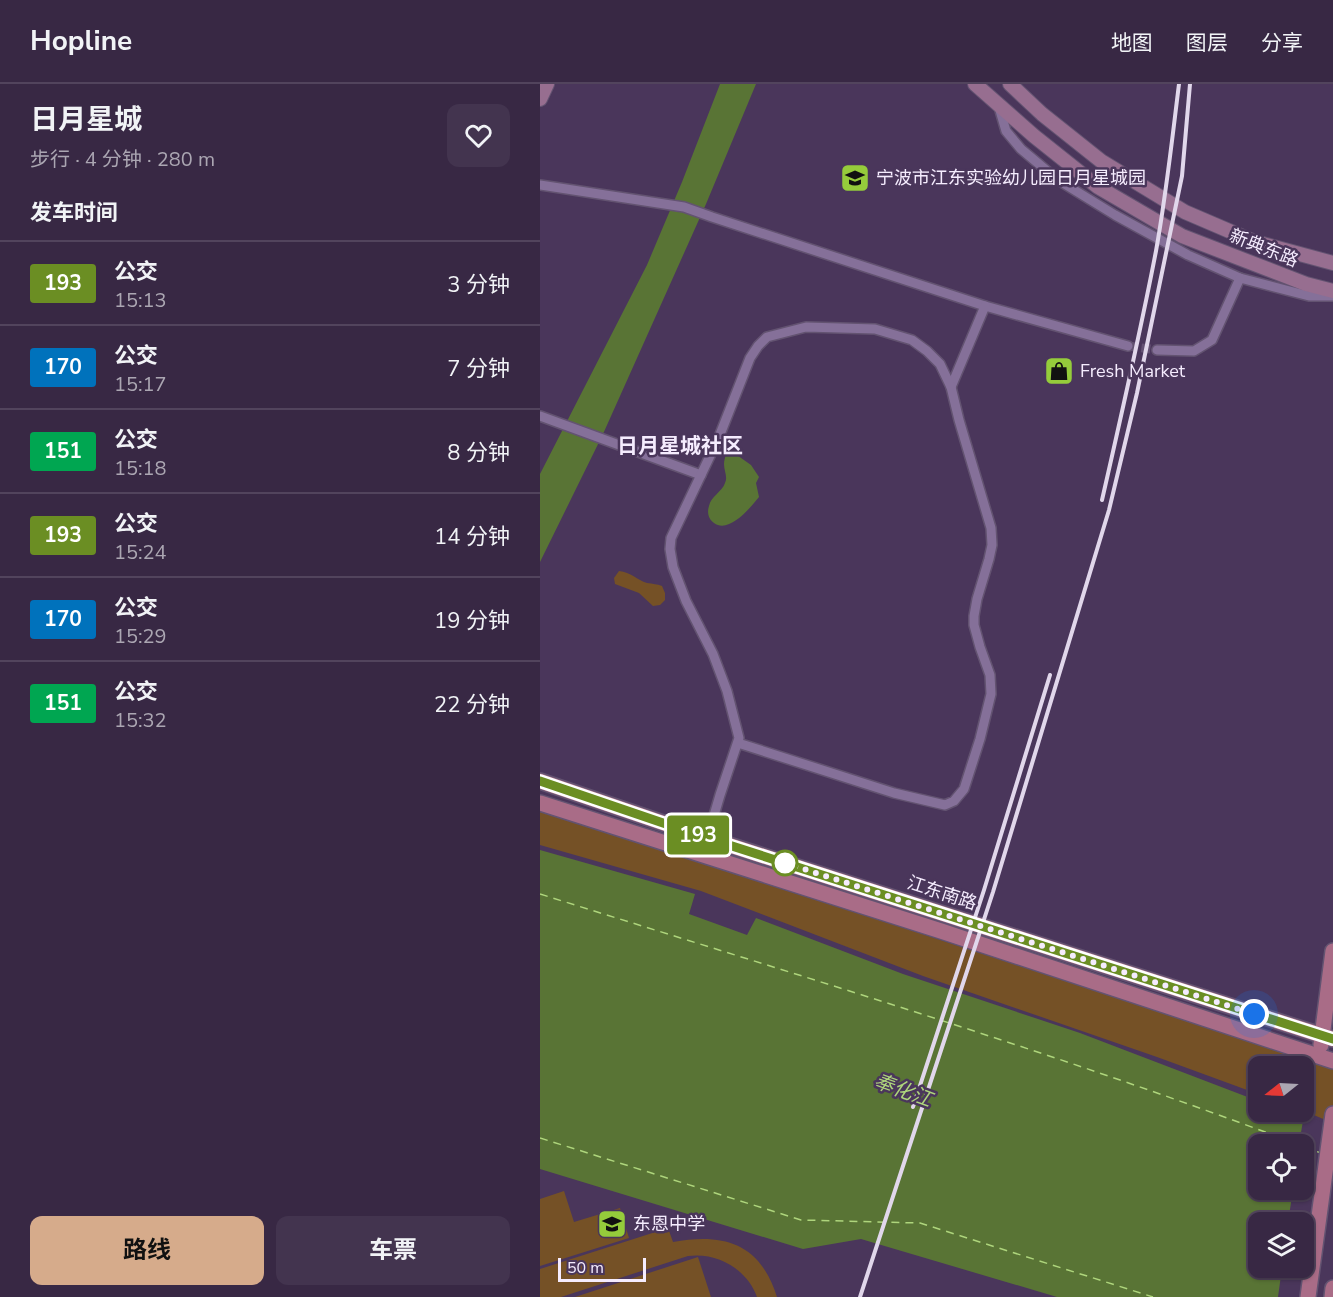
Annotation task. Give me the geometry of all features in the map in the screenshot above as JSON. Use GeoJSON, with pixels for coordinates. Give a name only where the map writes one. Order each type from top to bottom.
{"type":"FeatureCollection","features":[{"type":"Feature","properties":{"kind":"main road"},"geometry":{"type":"LineString","coordinates":[[540,99],[547,84]]}},
{"type":"Feature","properties":{"kind":"main road","name":"新典东路"},"geometry":{"type":"LineString","coordinates":[[975,84],[1034,136],[1098,187],[1182,236],[1306,284],[1333,291]]}},
{"type":"Feature","properties":{"kind":"main road"},"geometry":{"type":"LineString","coordinates":[[1010,84],[1042,114],[1101,161],[1185,212],[1255,242],[1333,263]]}},
{"type":"Feature","properties":{"kind":"main road","name":"江东南路"},"geometry":{"type":"LineString","coordinates":[[540,781],[707,838],[1328,1037]]}},
{"type":"Feature","properties":{"kind":"main road","name":"江东南路"},"geometry":{"type":"LineString","coordinates":[[540,804],[942,931],[1326,1059]]}},
{"type":"Feature","properties":{"kind":"main road"},"geometry":{"type":"LineString","coordinates":[[1326,1059],[1333,951]]}},
{"type":"Feature","properties":{"kind":"main road"},"geometry":{"type":"LineString","coordinates":[[1308,1297],[1333,1114]]}},
{"type":"Feature","properties":{"kind":"main road"},"geometry":{"type":"LineString","coordinates":[[1332,1297],[1333,1288]]}},
{"type":"Feature","properties":{"kind":"street"},"geometry":{"type":"LineString","coordinates":[[999,105],[1006,131],[1021,149],[1058,180],[1115,215],[1188,255],[1240,278],[1310,296],[1333,296]]}},
{"type":"Feature","properties":{"kind":"street"},"geometry":{"type":"LineString","coordinates":[[540,185],[684,207],[985,306],[1128,346]]}},
{"type":"Feature","properties":{"kind":"street"},"geometry":{"type":"LineString","coordinates":[[1157,350],[1194,351],[1212,340],[1240,278]]}},
{"type":"Feature","properties":{"kind":"street"},"geometry":{"type":"LineString","coordinates":[[951,387],[985,306]]}},
{"type":"Feature","properties":{"kind":"street"},"geometry":{"type":"LineString","coordinates":[[702,856],[720,795],[738,743],[740,738],[727,691],[706,639],[686,601],[674,567],[670,549],[676,527],[719,437],[750,358],[767,337],[806,327],[874,330],[912,340],[940,364],[951,387],[991,528],[992,545],[974,616],[974,625],[990,675],[991,694],[964,789],[954,801],[945,805],[937,804],[894,793],[738,743]]}},
{"type":"Feature","properties":{"kind":"street"},"geometry":{"type":"LineString","coordinates":[[540,416],[701,475]]}},
{"type":"Feature","properties":{"kind":"shaded area"},"geometry":{"type":"Polygon","coordinates":[[[619,571],[647,583],[662,586],[665,600],[660,605],[653,606],[639,593],[615,584],[614,578],[619,571]]]}},
{"type":"Feature","properties":{"kind":"shaded area"},"geometry":{"type":"Polygon","coordinates":[[[540,812],[1293,1056],[1248,1056],[1248,1090],[923,976],[701,891],[540,845],[540,812]]]}},
{"type":"Feature","properties":{"kind":"shaded area"},"geometry":{"type":"Polygon","coordinates":[[[1314,1063],[1333,1069],[1333,1123],[1314,1115],[1314,1063]]]}},
{"type":"Feature","properties":{"kind":"shaded area"},"geometry":{"type":"Polygon","coordinates":[[[564,1191],[574,1222],[620,1208],[629,1238],[540,1266],[540,1199],[564,1191]]]}},
{"type":"Feature","properties":{"kind":"shaded area"},"geometry":{"type":"Polygon","coordinates":[[[668,1228],[673,1242],[708,1239],[724,1241],[750,1253],[761,1264],[777,1297],[757,1297],[746,1278],[730,1264],[699,1255],[688,1256],[561,1297],[540,1297],[540,1269],[668,1228]]]}},
{"type":"Feature","properties":{"kind":"shaded area"},"geometry":{"type":"Polygon","coordinates":[[[698,1257],[711,1297],[575,1297],[698,1257]]]}},
{"type":"Feature","properties":{"kind":"water"},"geometry":{"type":"Polygon","coordinates":[[[720,84],[756,84],[706,204],[603,434],[540,562],[540,474],[647,265],[720,84]]]}},
{"type":"Feature","properties":{"kind":"water"},"geometry":{"type":"Polygon","coordinates":[[[734,453],[751,465],[759,477],[756,483],[759,497],[739,518],[732,523],[720,525],[710,520],[708,508],[726,481],[724,464],[726,455],[734,453]]]}},
{"type":"Feature","properties":{"kind":"water","name":"奉化江"},"geometry":{"type":"Polygon","coordinates":[[[540,850],[695,894],[689,914],[747,935],[756,918],[903,974],[1080,1033],[1248,1097],[1248,1122],[1314,1122],[1333,1129],[1333,1297],[1057,1297],[861,1239],[803,1249],[540,1169],[540,850]]]}},
{"type":"Feature","properties":{"kind":"pier"},"geometry":{"type":"Polygon","coordinates":[[[1314,1119],[1333,1126],[1333,1297],[1278,1297],[1281,1278],[1314,1278],[1314,1212],[1290,1212],[1291,1200],[1314,1200],[1314,1134],[1301,1134],[1303,1122],[1314,1122],[1314,1119]]]}},
{"type":"Feature","properties":{"kind":"ferry route"},"geometry":{"type":"LineString","coordinates":[[540,894],[826,983],[1015,1045],[1270,1134]]}},
{"type":"Feature","properties":{"kind":"ferry route"},"geometry":{"type":"LineString","coordinates":[[540,1138],[801,1220],[920,1223],[1153,1297]]}},
{"type":"Feature","properties":{"kind":"ferry route"},"geometry":{"type":"LineString","coordinates":[[1314,1151],[1321,1153]]}},
{"type":"Feature","properties":{"kind":"tunnel"},"geometry":{"type":"LineString","coordinates":[[1128,346],[1157,350]]}},
{"type":"Feature","properties":{"kind":"railway"},"geometry":{"type":"LineString","coordinates":[[1102,500],[1156,251],[1179,84]]}},
{"type":"Feature","properties":{"kind":"railway"},"geometry":{"type":"LineString","coordinates":[[860,1297],[993,892],[1109,510],[1137,393],[1182,176],[1190,84]]}},
{"type":"Feature","properties":{"kind":"railway"},"geometry":{"type":"LineString","coordinates":[[913,1107],[984,890],[1050,675]]}},
{"type":"Feature","properties":{"kind":"bus line","name":"193"},"geometry":{"type":"LineString","coordinates":[[540,781],[707,838],[1333,1039]]}},
{"type":"Feature","properties":{"kind":"place","name":"宁波市江东实验幼儿园日月星城园"},"geometry":{"type":"Point","coordinates":[855,178]}},
{"type":"Feature","properties":{"kind":"place","name":"Fresh Market"},"geometry":{"type":"Point","coordinates":[1059,371]}},
{"type":"Feature","properties":{"kind":"place","name":"东恩中学"},"geometry":{"type":"Point","coordinates":[612,1224]}},
{"type":"Feature","properties":{"kind":"district","name":"日月星城社区"},"geometry":{"type":"Point","coordinates":[680,446]}},
{"type":"Feature","properties":{"kind":"route"},"geometry":{"type":"LineString","coordinates":[[785,863],[1254,1014]]}}]}
